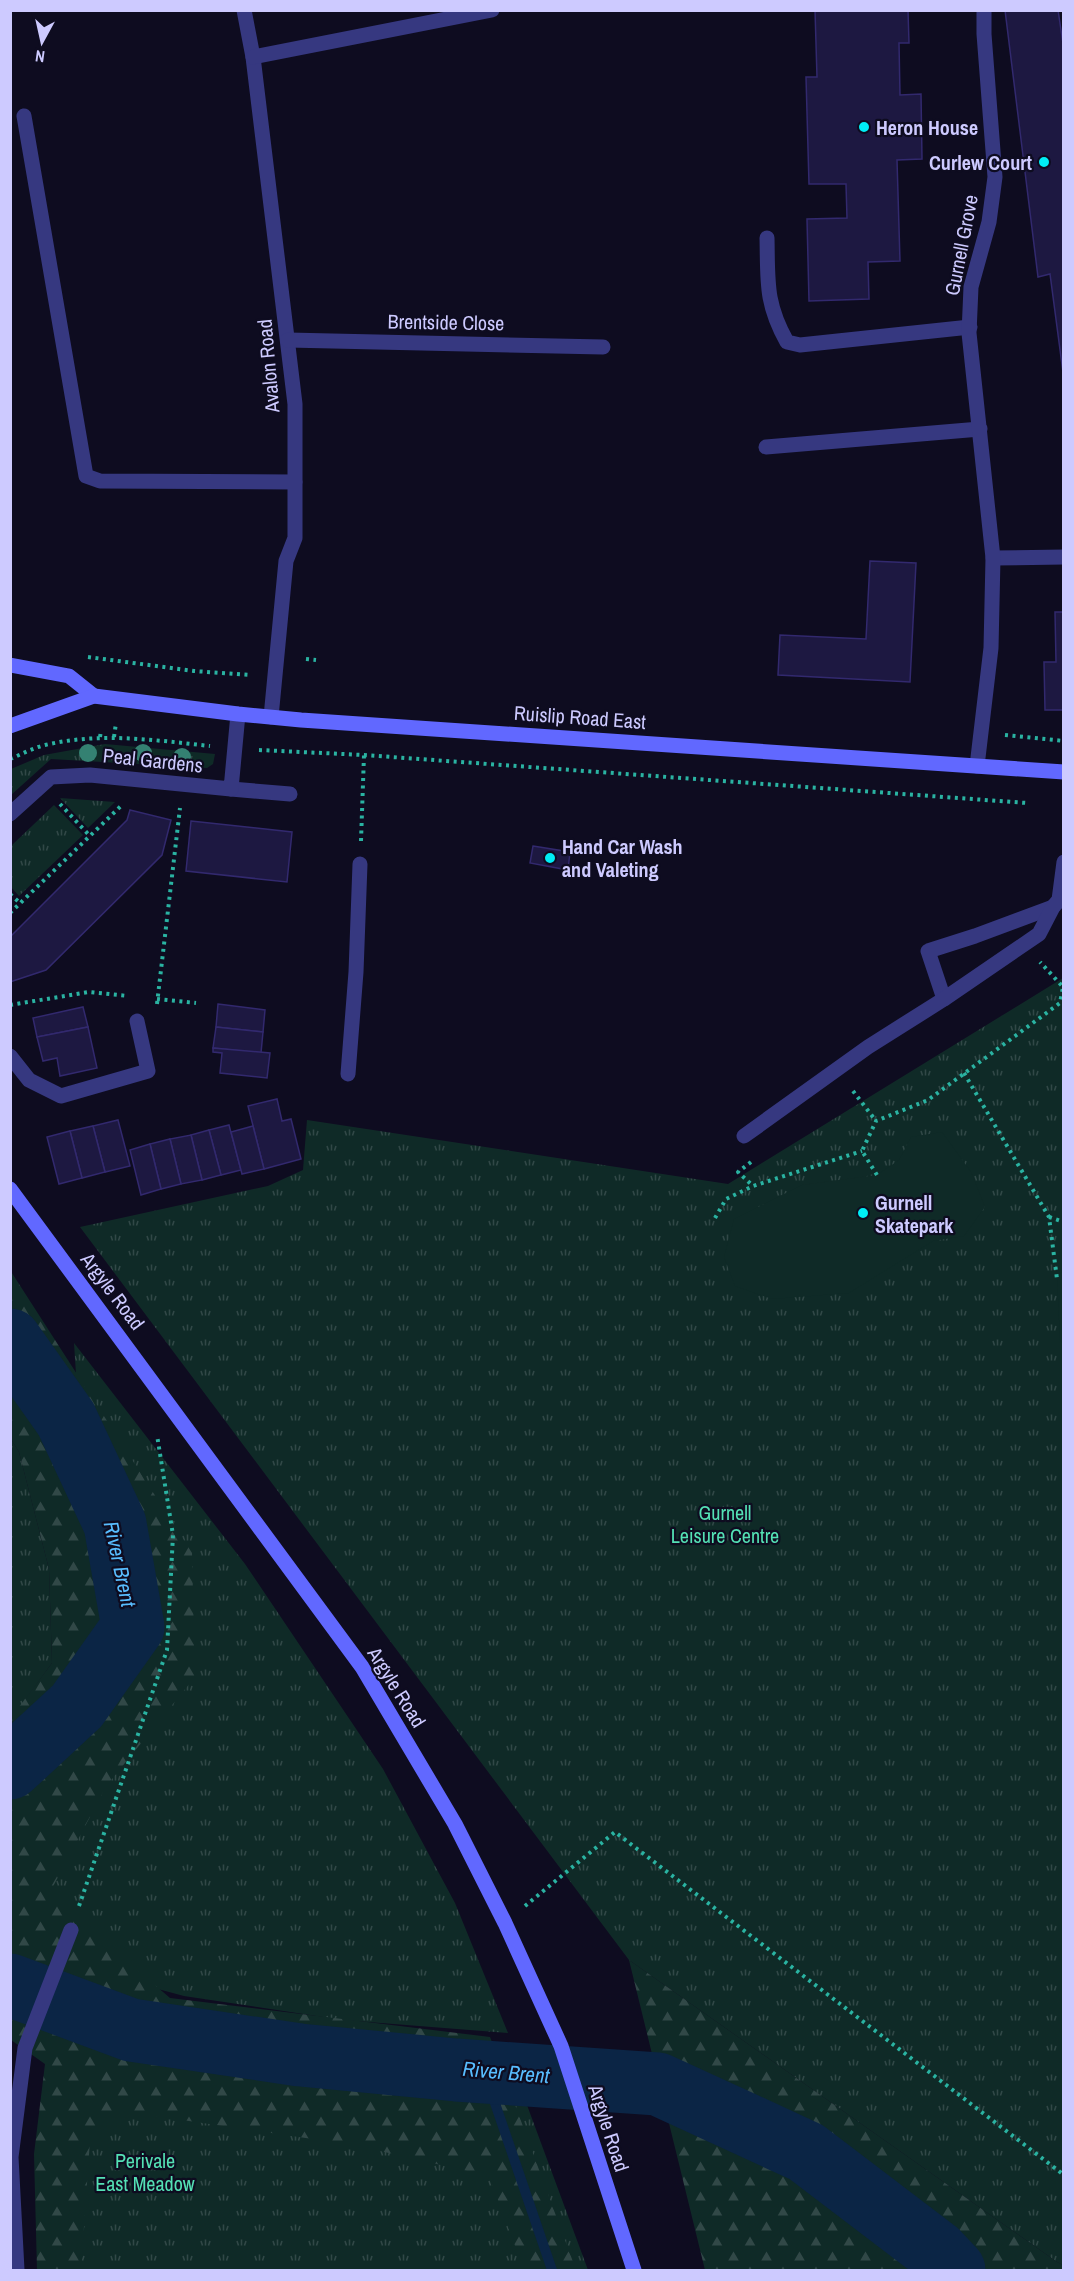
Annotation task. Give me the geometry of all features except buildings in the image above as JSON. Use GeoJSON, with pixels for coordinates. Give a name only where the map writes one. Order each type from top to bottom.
{"type":"FeatureCollection","features":[{"type":"Feature","properties":{"kind":"main road"},"geometry":{"type":"LineString","coordinates":[[10,665],[69,676],[94,696]]}},
{"type":"Feature","properties":{"kind":"main road","name":"Ruislip Road East"},"geometry":{"type":"LineString","coordinates":[[10,726],[94,696],[271,717],[1064,772]]}},
{"type":"Feature","properties":{"kind":"main road","name":"Argyle Road"},"geometry":{"type":"LineString","coordinates":[[10,1189],[362,1667],[455,1824],[505,1923],[561,2046],[634,2271]]}},
{"type":"Feature","properties":{"kind":"street","name":"Avalon Road"},"geometry":{"type":"LineString","coordinates":[[244,10],[253,57],[295,404],[295,538],[286,561],[271,717]]}},
{"type":"Feature","properties":{"kind":"street"},"geometry":{"type":"LineString","coordinates":[[253,57],[492,10]]}},
{"type":"Feature","properties":{"kind":"street","name":"Gurnell Grove"},"geometry":{"type":"LineString","coordinates":[[977,766],[991,648],[993,558],[970,327],[971,288],[989,222],[995,177],[984,10]]}},
{"type":"Feature","properties":{"kind":"street"},"geometry":{"type":"LineString","coordinates":[[24,116],[86,476],[100,481],[295,482]]}},
{"type":"Feature","properties":{"kind":"street"},"geometry":{"type":"LineString","coordinates":[[767,238],[768,295],[777,325],[787,342],[800,345],[970,327]]}},
{"type":"Feature","properties":{"kind":"street","name":"Brentside Close"},"geometry":{"type":"LineString","coordinates":[[288,340],[603,347]]}},
{"type":"Feature","properties":{"kind":"street"},"geometry":{"type":"LineString","coordinates":[[766,447],[980,429]]}},
{"type":"Feature","properties":{"kind":"street"},"geometry":{"type":"LineString","coordinates":[[993,558],[1064,557]]}},
{"type":"Feature","properties":{"kind":"street"},"geometry":{"type":"LineString","coordinates":[[231,789],[238,714]]}},
{"type":"Feature","properties":{"kind":"street","name":"Peal Gardens"},"geometry":{"type":"LineString","coordinates":[[10,814],[51,777],[90,775],[290,794]]}},
{"type":"Feature","properties":{"kind":"street"},"geometry":{"type":"LineString","coordinates":[[744,1136],[868,1047],[944,999],[1039,934],[1059,900],[1064,862]]}},
{"type":"Feature","properties":{"kind":"street"},"geometry":{"type":"LineString","coordinates":[[348,1074],[356,972],[360,864]]}},
{"type":"Feature","properties":{"kind":"street"},"geometry":{"type":"LineString","coordinates":[[944,999],[928,951],[1053,907]]}},
{"type":"Feature","properties":{"kind":"street"},"geometry":{"type":"LineString","coordinates":[[10,1056],[29,1080],[61,1096],[72,1093],[148,1071],[137,1021]]}},
{"type":"Feature","properties":{"kind":"street"},"geometry":{"type":"LineString","coordinates":[[17,2271],[11,2157],[25,2048],[71,1930]]}},
{"type":"Feature","properties":{"kind":"path"},"geometry":{"type":"LineString","coordinates":[[306,659],[316,660]]}},
{"type":"Feature","properties":{"kind":"path"},"geometry":{"type":"LineString","coordinates":[[110,667],[111,660]]}},
{"type":"Feature","properties":{"kind":"path"},"geometry":{"type":"LineString","coordinates":[[122,669],[123,662],[194,671],[255,675]]}},
{"type":"Feature","properties":{"kind":"path"},"geometry":{"type":"LineString","coordinates":[[100,737],[101,731]]}},
{"type":"Feature","properties":{"kind":"path"},"geometry":{"type":"LineString","coordinates":[[114,737],[115,731]]}},
{"type":"Feature","properties":{"kind":"path"},"geometry":{"type":"LineString","coordinates":[[10,759],[44,745],[114,737],[234,749],[364,755],[1027,803]]}},
{"type":"Feature","properties":{"kind":"path"},"geometry":{"type":"LineString","coordinates":[[1022,738],[1064,741]]}},
{"type":"Feature","properties":{"kind":"path"},"geometry":{"type":"LineString","coordinates":[[360,864],[364,755]]}},
{"type":"Feature","properties":{"kind":"path"},"geometry":{"type":"LineString","coordinates":[[10,913],[147,781]]}},
{"type":"Feature","properties":{"kind":"path"},"geometry":{"type":"LineString","coordinates":[[157,1007],[156,999],[183,784]]}},
{"type":"Feature","properties":{"kind":"path"},"geometry":{"type":"LineString","coordinates":[[42,785],[90,836]]}},
{"type":"Feature","properties":{"kind":"path"},"geometry":{"type":"LineString","coordinates":[[10,894],[20,903]]}},
{"type":"Feature","properties":{"kind":"path"},"geometry":{"type":"LineString","coordinates":[[715,1218],[726,1198],[753,1186],[861,1151],[876,1121],[928,1100],[1060,1003],[1063,987],[1038,960]]}},
{"type":"Feature","properties":{"kind":"path"},"geometry":{"type":"LineString","coordinates":[[10,1005],[89,992],[134,997]]}},
{"type":"Feature","properties":{"kind":"path"},"geometry":{"type":"LineString","coordinates":[[156,999],[196,1003]]}},
{"type":"Feature","properties":{"kind":"path"},"geometry":{"type":"LineString","coordinates":[[964,1073],[1049,1216],[1057,1279]]}},
{"type":"Feature","properties":{"kind":"path"},"geometry":{"type":"LineString","coordinates":[[852,1091],[876,1121]]}},
{"type":"Feature","properties":{"kind":"path"},"geometry":{"type":"LineString","coordinates":[[861,1151],[877,1175]]}},
{"type":"Feature","properties":{"kind":"path"},"geometry":{"type":"LineString","coordinates":[[738,1172],[753,1186]]}},
{"type":"Feature","properties":{"kind":"path"},"geometry":{"type":"LineString","coordinates":[[1049,1216],[1064,1222]]}},
{"type":"Feature","properties":{"kind":"path"},"geometry":{"type":"LineString","coordinates":[[71,1930],[167,1650],[173,1535],[160,1444]]}},
{"type":"Feature","properties":{"kind":"path"},"geometry":{"type":"LineString","coordinates":[[526,1905],[615,1832],[1064,2175]]}},
{"type":"Feature","properties":{"kind":"green space"},"geometry":{"type":"Polygon","coordinates":[[[105,744],[215,754],[213,764],[207,768],[51,759],[11,795],[11,769],[44,755],[105,744]]]}},
{"type":"Feature","properties":{"kind":"green space"},"geometry":{"type":"Polygon","coordinates":[[[60,798],[115,802],[88,828],[60,798]]]}},
{"type":"Feature","properties":{"kind":"green space"},"geometry":{"type":"Polygon","coordinates":[[[54,805],[83,835],[19,896],[11,887],[11,846],[54,805]]]}},
{"type":"Feature","properties":{"kind":"green space","name":"Gurnell Leisure Centre"},"geometry":{"type":"Polygon","coordinates":[[[1063,978],[1063,2265],[629,1960],[80,1227],[268,1186],[303,1170],[307,1120],[728,1184],[1063,978]]]}},
{"type":"Feature","properties":{"kind":"green space","name":"Gurnell Skatepark"},"geometry":{"type":"Polygon","coordinates":[[[942,1132],[971,1172],[985,1207],[964,1236],[933,1241],[849,1293],[772,1299],[735,1286],[724,1257],[734,1219],[802,1185],[877,1175],[899,1160],[911,1137],[942,1132]]]}},
{"type":"Feature","properties":{"kind":"green space"},"geometry":{"type":"Polygon","coordinates":[[[1063,1269],[1063,1344],[1060,1340],[1057,1279],[1063,1269]]]}},
{"type":"Feature","properties":{"kind":"green space"},"geometry":{"type":"Polygon","coordinates":[[[10,1270],[192,1553],[195,1677],[107,1785],[49,1894],[170,1998],[490,2037],[576,2270],[524,2270],[489,2176],[354,2145],[127,2112],[90,2140],[81,2270],[37,2270],[34,2154],[45,2064],[11,2040],[10,1719],[52,1663],[49,1569],[19,1452],[11,1439],[10,1270]]]}},
{"type":"Feature","properties":{"kind":"green space"},"geometry":{"type":"Polygon","coordinates":[[[74,1343],[245,1564],[383,1769],[455,1903],[508,2033],[343,2020],[184,1996],[76,1967],[13,1918],[101,1760],[74,1343]]]}},
{"type":"Feature","properties":{"kind":"green space"},"geometry":{"type":"Polygon","coordinates":[[[11,1439],[19,1452],[49,1569],[52,1663],[11,1719],[11,1439]]]}},
{"type":"Feature","properties":{"kind":"green space"},"geometry":{"type":"Polygon","coordinates":[[[629,1960],[1063,2265],[1063,2270],[705,2270],[629,1960]]]}},
{"type":"Feature","properties":{"kind":"green space","name":"Perivale East Meadow"},"geometry":{"type":"Polygon","coordinates":[[[46,2052],[397,2104],[524,2097],[588,2270],[44,2270],[46,2052]]]}},
{"type":"Feature","properties":{"kind":"waterway","name":"River Brent"},"geometry":{"type":"LineString","coordinates":[[10,1340],[66,1419],[115,1524],[133,1627],[77,1706],[10,1768]]}},
{"type":"Feature","properties":{"kind":"waterway","name":"River Brent"},"geometry":{"type":"LineString","coordinates":[[10,1985],[131,2030],[300,2055],[456,2070],[658,2084],[806,2152],[936,2251],[954,2270]]}},
{"type":"Feature","properties":{"kind":"waterway"},"geometry":{"type":"LineString","coordinates":[[484,2071],[552,2270]]}},
{"type":"Feature","properties":{"kind":"place","name":"Heron House"},"geometry":{"type":"Point","coordinates":[864,127]}},
{"type":"Feature","properties":{"kind":"place","name":"Curlew Court"},"geometry":{"type":"Point","coordinates":[1044,162]}},
{"type":"Feature","properties":{"kind":"place","name":"Hand Car Wash and Valeting"},"geometry":{"type":"Point","coordinates":[550,858]}},
{"type":"Feature","properties":{"kind":"place","name":"Gurnell Skatepark"},"geometry":{"type":"Point","coordinates":[863,1213]}}]}
